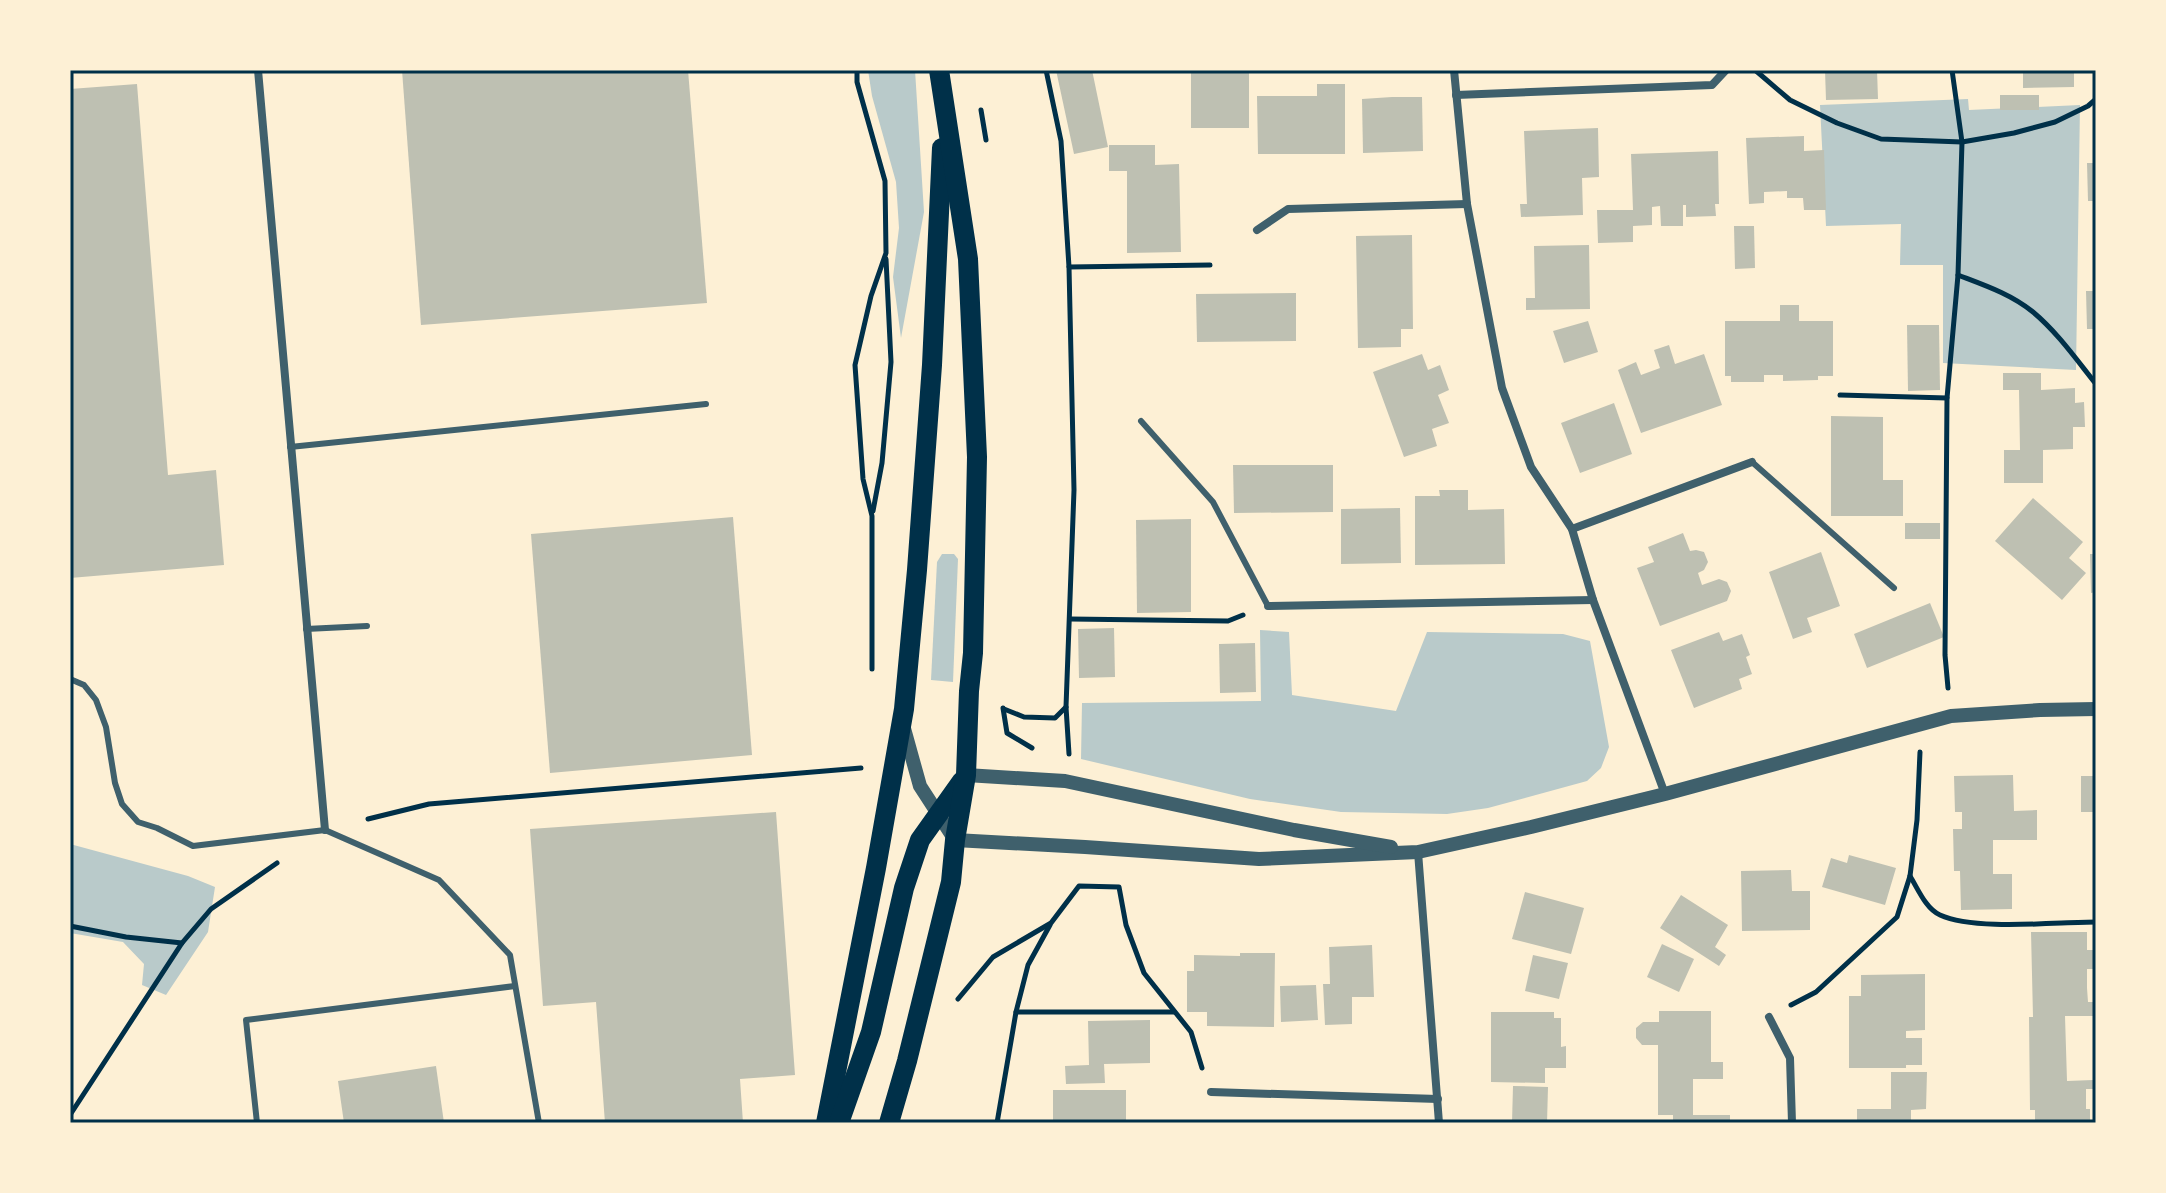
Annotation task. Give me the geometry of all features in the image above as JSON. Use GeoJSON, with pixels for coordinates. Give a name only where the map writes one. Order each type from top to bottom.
{"type":"FeatureCollection","features":[{"type":"Feature","properties":{"kind":"main road"},"geometry":{"type":"LineString","coordinates":[[889,1123],[951,882],[966,775],[973,653],[977,457],[968,259],[939,70]]}},
{"type":"Feature","properties":{"kind":"main road"},"geometry":{"type":"LineString","coordinates":[[826,1123],[902,721],[931,380],[944,108]]}},
{"type":"Feature","properties":{"kind":"main road"},"geometry":{"type":"LineString","coordinates":[[839,1123],[871,1032],[904,888],[920,840],[966,775]]}},
{"type":"Feature","properties":{"kind":"street"},"geometry":{"type":"LineString","coordinates":[[258,70],[325,830]]}},
{"type":"Feature","properties":{"kind":"street"},"geometry":{"type":"LineString","coordinates":[[1454,70],[1467,204],[1502,388],[1531,467],[1572,529],[1593,600],[1665,794]]}},
{"type":"Feature","properties":{"kind":"street"},"geometry":{"type":"LineString","coordinates":[[1456,95],[1712,85],[1726,70]]}},
{"type":"Feature","properties":{"kind":"street"},"geometry":{"type":"LineString","coordinates":[[1257,230],[1288,209],[1467,204]]}},
{"type":"Feature","properties":{"kind":"street"},"geometry":{"type":"LineString","coordinates":[[1572,529],[1752,462]]}},
{"type":"Feature","properties":{"kind":"street"},"geometry":{"type":"LineString","coordinates":[[1268,606],[1593,600]]}},
{"type":"Feature","properties":{"kind":"street"},"geometry":{"type":"LineString","coordinates":[[902,721],[920,786],[955,840],[1259,859],[1418,852],[1665,794],[1951,716],[2096,709]]}},
{"type":"Feature","properties":{"kind":"street"},"geometry":{"type":"LineString","coordinates":[[966,775],[1065,781],[1294,830],[1418,852]]}},
{"type":"Feature","properties":{"kind":"street"},"geometry":{"type":"LineString","coordinates":[[1418,852],[1439,1123]]}},
{"type":"Feature","properties":{"kind":"street"},"geometry":{"type":"LineString","coordinates":[[1769,1017],[1790,1058],[1792,1123]]}},
{"type":"Feature","properties":{"kind":"street"},"geometry":{"type":"LineString","coordinates":[[1211,1092],[1438,1099]]}},
{"type":"Feature","properties":{"kind":"lane"},"geometry":{"type":"LineString","coordinates":[[290,447],[706,404]]}},
{"type":"Feature","properties":{"kind":"lane"},"geometry":{"type":"LineString","coordinates":[[1141,421],[1213,502],[1268,606]]}},
{"type":"Feature","properties":{"kind":"lane"},"geometry":{"type":"LineString","coordinates":[[1752,462],[1894,588]]}},
{"type":"Feature","properties":{"kind":"lane"},"geometry":{"type":"LineString","coordinates":[[306,629],[367,626]]}},
{"type":"Feature","properties":{"kind":"lane"},"geometry":{"type":"LineString","coordinates":[[70,679],[84,685],[96,700],[106,727],[115,783],[122,804],[138,822],[193,846],[325,830],[439,880],[510,955],[539,1123]]}},
{"type":"Feature","properties":{"kind":"lane"},"geometry":{"type":"LineString","coordinates":[[257,1123],[246,1020],[515,986]]}},
{"type":"Feature","properties":{"kind":"path"},"geometry":{"type":"LineString","coordinates":[[857,70],[857,82],[885,181],[891,362],[882,463],[872,516],[872,679]]}},
{"type":"Feature","properties":{"kind":"path"},"geometry":{"type":"LineString","coordinates":[[1046,70],[1061,141],[1069,267],[1074,490],[1066,707],[1070,760]]}},
{"type":"Feature","properties":{"kind":"path"},"geometry":{"type":"LineString","coordinates":[[1755,70],[1790,100],[1837,123],[1881,139],[1962,142],[2014,133],[2055,122],[2096,99]]}},
{"type":"Feature","properties":{"kind":"path"},"geometry":{"type":"LineString","coordinates":[[1951,716],[1945,655],[1947,398],[1958,275],[1962,142],[1952,70]]}},
{"type":"Feature","properties":{"kind":"path"},"geometry":{"type":"LineString","coordinates":[[872,516],[863,479],[855,365],[871,296],[886,253]]}},
{"type":"Feature","properties":{"kind":"path"},"geometry":{"type":"LineString","coordinates":[[1069,267],[1210,265]]}},
{"type":"Feature","properties":{"kind":"path"},"geometry":{"type":"LineString","coordinates":[[1958,275],[1997,290],[2032,311],[2096,384]]}},
{"type":"Feature","properties":{"kind":"path"},"geometry":{"type":"LineString","coordinates":[[1840,395],[1947,398]]}},
{"type":"Feature","properties":{"kind":"path"},"geometry":{"type":"LineString","coordinates":[[1070,619],[1228,621],[1268,606]]}},
{"type":"Feature","properties":{"kind":"path"},"geometry":{"type":"LineString","coordinates":[[1002,694],[1007,733],[1027,747],[1041,751]]}},
{"type":"Feature","properties":{"kind":"path"},"geometry":{"type":"LineString","coordinates":[[1003,709],[1024,717],[1055,718],[1066,707]]}},
{"type":"Feature","properties":{"kind":"path"},"geometry":{"type":"LineString","coordinates":[[1769,1017],[1816,992],[1897,917],[1910,876],[1917,820],[1921,723]]}},
{"type":"Feature","properties":{"kind":"path"},"geometry":{"type":"LineString","coordinates":[[1910,876],[1925,901],[1938,914],[1967,922],[2096,922]]}},
{"type":"Feature","properties":{"kind":"path"},"geometry":{"type":"LineString","coordinates":[[997,1123],[1016,1012],[1028,965],[1051,923],[1079,886],[1119,887],[1126,925],[1144,973],[1191,1032],[1211,1092]]}},
{"type":"Feature","properties":{"kind":"path"},"geometry":{"type":"LineString","coordinates":[[955,1010],[959,996],[993,957],[1051,923]]}},
{"type":"Feature","properties":{"kind":"path"},"geometry":{"type":"LineString","coordinates":[[70,926],[126,937],[182,943]]}},
{"type":"Feature","properties":{"kind":"path"},"geometry":{"type":"LineString","coordinates":[[1016,1012],[1174,1012]]}},
{"type":"Feature","properties":{"kind":"shaded area"},"geometry":{"type":"Polygon","coordinates":[[[868,70],[915,70],[924,212],[901,338],[893,277],[899,228],[896,182],[872,96],[868,70]]]}},
{"type":"Feature","properties":{"kind":"shaded area"},"geometry":{"type":"Polygon","coordinates":[[[1968,99],[1969,110],[2080,105],[2076,370],[1943,363],[1943,265],[1900,265],[1901,224],[1826,226],[1820,105],[1968,99]]]}},
{"type":"Feature","properties":{"kind":"shaded area"},"geometry":{"type":"Polygon","coordinates":[[[942,554],[954,554],[958,559],[953,682],[931,680],[937,562],[942,554]]]}},
{"type":"Feature","properties":{"kind":"shaded area"},"geometry":{"type":"Polygon","coordinates":[[[1260,630],[1289,632],[1292,695],[1396,711],[1427,632],[1563,634],[1590,641],[1609,747],[1601,768],[1587,781],[1488,808],[1447,814],[1341,812],[1250,799],[1081,759],[1082,703],[1261,701],[1260,630]]]}},
{"type":"Feature","properties":{"kind":"shaded area"},"geometry":{"type":"Polygon","coordinates":[[[70,844],[188,876],[215,887],[208,932],[166,995],[142,985],[144,964],[123,942],[70,933],[70,844]]]}},
{"type":"Feature","properties":{"kind":"building"},"geometry":{"type":"Polygon","coordinates":[[[402,70],[688,70],[707,303],[421,325],[402,70]]]}},
{"type":"Feature","properties":{"kind":"building"},"geometry":{"type":"Polygon","coordinates":[[[1056,70],[1092,70],[1108,147],[1074,154],[1056,70]]]}},
{"type":"Feature","properties":{"kind":"building"},"geometry":{"type":"Polygon","coordinates":[[[1191,70],[1206,70],[1206,73],[1249,72],[1249,128],[1191,128],[1191,70]]]}},
{"type":"Feature","properties":{"kind":"building"},"geometry":{"type":"Polygon","coordinates":[[[1825,70],[1877,70],[1878,99],[1826,100],[1825,70]]]}},
{"type":"Feature","properties":{"kind":"building"},"geometry":{"type":"Polygon","coordinates":[[[2023,70],[2086,70],[2087,73],[2074,73],[2074,87],[2023,88],[2023,70]]]}},
{"type":"Feature","properties":{"kind":"building"},"geometry":{"type":"Polygon","coordinates":[[[137,84],[168,475],[216,470],[224,565],[70,578],[70,89],[137,84]]]}},
{"type":"Feature","properties":{"kind":"building"},"geometry":{"type":"Polygon","coordinates":[[[1317,84],[1345,84],[1345,154],[1258,154],[1257,96],[1317,96],[1317,84]]]}},
{"type":"Feature","properties":{"kind":"building"},"geometry":{"type":"Polygon","coordinates":[[[2000,95],[2039,95],[2039,110],[2000,110],[2000,95]]]}},
{"type":"Feature","properties":{"kind":"building"},"geometry":{"type":"Polygon","coordinates":[[[1422,97],[1423,151],[1363,153],[1362,99],[1422,97]]]}},
{"type":"Feature","properties":{"kind":"building"},"geometry":{"type":"Polygon","coordinates":[[[1598,128],[1599,177],[1582,178],[1583,215],[1521,217],[1520,204],[1527,204],[1524,131],[1598,128]]]}},
{"type":"Feature","properties":{"kind":"building"},"geometry":{"type":"Polygon","coordinates":[[[1804,136],[1804,151],[1824,150],[1826,210],[1804,210],[1803,198],[1787,198],[1787,191],[1764,192],[1764,203],[1749,204],[1746,138],[1804,136]]]}},
{"type":"Feature","properties":{"kind":"building"},"geometry":{"type":"Polygon","coordinates":[[[1109,145],[1155,145],[1155,165],[1179,164],[1181,252],[1127,253],[1127,171],[1109,171],[1109,145]]]}},
{"type":"Feature","properties":{"kind":"building"},"geometry":{"type":"Polygon","coordinates":[[[1718,151],[1719,204],[1715,204],[1716,216],[1686,217],[1686,205],[1683,205],[1683,226],[1661,226],[1660,206],[1652,207],[1652,225],[1633,226],[1633,242],[1598,243],[1597,210],[1633,210],[1631,154],[1718,151]]]}},
{"type":"Feature","properties":{"kind":"building"},"geometry":{"type":"Polygon","coordinates":[[[2087,163],[2096,163],[2096,201],[2088,201],[2087,163]]]}},
{"type":"Feature","properties":{"kind":"building"},"geometry":{"type":"Polygon","coordinates":[[[1734,226],[1754,226],[1755,268],[1735,269],[1734,226]]]}},
{"type":"Feature","properties":{"kind":"building"},"geometry":{"type":"Polygon","coordinates":[[[1412,235],[1413,329],[1401,329],[1401,347],[1358,348],[1356,236],[1412,235]]]}},
{"type":"Feature","properties":{"kind":"building"},"geometry":{"type":"Polygon","coordinates":[[[1589,245],[1590,309],[1526,310],[1526,298],[1535,298],[1534,246],[1589,245]]]}},
{"type":"Feature","properties":{"kind":"building"},"geometry":{"type":"Polygon","coordinates":[[[2086,291],[2096,291],[2096,329],[2087,329],[2086,291]]]}},
{"type":"Feature","properties":{"kind":"building"},"geometry":{"type":"Polygon","coordinates":[[[1296,293],[1296,341],[1197,342],[1196,294],[1296,293]]]}},
{"type":"Feature","properties":{"kind":"building"},"geometry":{"type":"Polygon","coordinates":[[[1780,305],[1799,305],[1799,321],[1833,321],[1833,376],[1818,376],[1818,380],[1783,381],[1783,375],[1764,375],[1764,382],[1731,382],[1731,376],[1725,376],[1725,321],[1780,321],[1780,305]]]}},
{"type":"Feature","properties":{"kind":"building"},"geometry":{"type":"Polygon","coordinates":[[[1588,321],[1598,352],[1564,363],[1553,331],[1588,321]]]}},
{"type":"Feature","properties":{"kind":"building"},"geometry":{"type":"Polygon","coordinates":[[[1907,325],[1939,325],[1940,390],[1908,391],[1907,325]]]}},
{"type":"Feature","properties":{"kind":"building"},"geometry":{"type":"Polygon","coordinates":[[[1669,345],[1675,364],[1704,354],[1722,405],[1641,433],[1618,370],[1636,362],[1641,375],[1660,368],[1654,350],[1669,345]]]}},
{"type":"Feature","properties":{"kind":"building"},"geometry":{"type":"Polygon","coordinates":[[[1422,354],[1428,370],[1440,365],[1449,390],[1438,395],[1449,423],[1432,429],[1437,446],[1404,457],[1373,372],[1422,354]]]}},
{"type":"Feature","properties":{"kind":"building"},"geometry":{"type":"Polygon","coordinates":[[[2003,373],[2041,373],[2041,390],[2075,388],[2075,403],[2084,402],[2085,427],[2073,427],[2073,449],[2043,450],[2043,483],[2004,483],[2004,450],[2020,450],[2019,390],[2003,390],[2003,373]]]}},
{"type":"Feature","properties":{"kind":"building"},"geometry":{"type":"Polygon","coordinates":[[[1614,403],[1632,454],[1580,473],[1561,423],[1614,403]]]}},
{"type":"Feature","properties":{"kind":"building"},"geometry":{"type":"Polygon","coordinates":[[[1831,416],[1883,417],[1883,480],[1903,480],[1903,516],[1831,516],[1831,416]]]}},
{"type":"Feature","properties":{"kind":"building"},"geometry":{"type":"Polygon","coordinates":[[[1233,465],[1333,465],[1333,512],[1234,513],[1233,465]]]}},
{"type":"Feature","properties":{"kind":"building"},"geometry":{"type":"Polygon","coordinates":[[[1439,490],[1468,490],[1468,510],[1504,509],[1505,564],[1415,565],[1415,496],[1440,496],[1439,490]]]}},
{"type":"Feature","properties":{"kind":"building"},"geometry":{"type":"Polygon","coordinates":[[[2033,498],[2083,542],[2069,558],[2086,573],[2062,600],[1995,541],[2033,498]]]}},
{"type":"Feature","properties":{"kind":"building"},"geometry":{"type":"Polygon","coordinates":[[[1400,508],[1401,563],[1341,564],[1341,509],[1400,508]]]}},
{"type":"Feature","properties":{"kind":"building"},"geometry":{"type":"Polygon","coordinates":[[[733,517],[752,755],[550,773],[531,534],[733,517]]]}},
{"type":"Feature","properties":{"kind":"building"},"geometry":{"type":"Polygon","coordinates":[[[1191,519],[1191,612],[1137,613],[1136,520],[1191,519]]]}},
{"type":"Feature","properties":{"kind":"building"},"geometry":{"type":"Polygon","coordinates":[[[1905,523],[1940,523],[1940,539],[1905,539],[1905,523]]]}},
{"type":"Feature","properties":{"kind":"building"},"geometry":{"type":"Polygon","coordinates":[[[1683,533],[1690,551],[1704,552],[1708,562],[1704,570],[1698,573],[1702,585],[1719,579],[1727,582],[1731,591],[1727,601],[1660,626],[1637,568],[1654,562],[1648,547],[1683,533]]]}},
{"type":"Feature","properties":{"kind":"building"},"geometry":{"type":"Polygon","coordinates":[[[1821,552],[1840,606],[1807,618],[1812,632],[1793,639],[1769,572],[1821,552]]]}},
{"type":"Feature","properties":{"kind":"building"},"geometry":{"type":"Polygon","coordinates":[[[2090,554],[2096,554],[2096,592],[2091,593],[2090,554]]]}},
{"type":"Feature","properties":{"kind":"building"},"geometry":{"type":"Polygon","coordinates":[[[1930,603],[1944,637],[1867,668],[1854,634],[1930,603]]]}},
{"type":"Feature","properties":{"kind":"building"},"geometry":{"type":"Polygon","coordinates":[[[1114,628],[1115,677],[1079,678],[1078,629],[1114,628]]]}},
{"type":"Feature","properties":{"kind":"building"},"geometry":{"type":"Polygon","coordinates":[[[1719,632],[1723,641],[1742,634],[1750,655],[1746,657],[1752,674],[1739,679],[1742,689],[1694,708],[1671,650],[1719,632]]]}},
{"type":"Feature","properties":{"kind":"building"},"geometry":{"type":"Polygon","coordinates":[[[1255,643],[1256,692],[1220,693],[1219,644],[1255,643]]]}},
{"type":"Feature","properties":{"kind":"building"},"geometry":{"type":"Polygon","coordinates":[[[2013,775],[2014,811],[2037,810],[2037,840],[1993,840],[1993,874],[2012,874],[2012,909],[1961,910],[1960,871],[1954,871],[1953,829],[1962,829],[1962,812],[1955,812],[1954,776],[2013,775]]]}},
{"type":"Feature","properties":{"kind":"building"},"geometry":{"type":"Polygon","coordinates":[[[2081,776],[2096,776],[2096,812],[2081,812],[2081,776]]]}},
{"type":"Feature","properties":{"kind":"building"},"geometry":{"type":"Polygon","coordinates":[[[776,812],[795,1075],[740,1079],[743,1123],[605,1123],[596,1002],[543,1006],[530,829],[776,812]]]}},
{"type":"Feature","properties":{"kind":"building"},"geometry":{"type":"Polygon","coordinates":[[[1849,855],[1896,868],[1885,905],[1822,887],[1831,858],[1847,863],[1849,855]]]}},
{"type":"Feature","properties":{"kind":"building"},"geometry":{"type":"Polygon","coordinates":[[[1791,870],[1792,891],[1810,891],[1810,930],[1742,931],[1741,871],[1791,870]]]}},
{"type":"Feature","properties":{"kind":"building"},"geometry":{"type":"Polygon","coordinates":[[[1525,892],[1584,908],[1571,954],[1512,939],[1525,892]]]}},
{"type":"Feature","properties":{"kind":"building"},"geometry":{"type":"Polygon","coordinates":[[[1681,895],[1728,925],[1715,947],[1726,955],[1719,966],[1660,928],[1681,895]]]}},
{"type":"Feature","properties":{"kind":"building"},"geometry":{"type":"Polygon","coordinates":[[[2031,932],[2087,932],[2087,950],[2095,950],[2095,969],[2087,969],[2087,988],[2088,1002],[2096,1002],[2096,1016],[2065,1016],[2067,1081],[2093,1080],[2093,1089],[2086,1089],[2090,1123],[2035,1123],[2035,1110],[2030,1110],[2029,1017],[2033,1017],[2031,932]]]}},
{"type":"Feature","properties":{"kind":"building"},"geometry":{"type":"Polygon","coordinates":[[[1662,944],[1694,959],[1679,992],[1647,977],[1662,944]]]}},
{"type":"Feature","properties":{"kind":"building"},"geometry":{"type":"Polygon","coordinates":[[[1372,945],[1374,997],[1352,997],[1352,1024],[1325,1025],[1323,984],[1330,984],[1329,947],[1372,945]]]}},
{"type":"Feature","properties":{"kind":"building"},"geometry":{"type":"Polygon","coordinates":[[[1240,953],[1275,953],[1274,1027],[1207,1026],[1207,1012],[1187,1012],[1187,971],[1194,971],[1194,955],[1240,956],[1240,953]]]}},
{"type":"Feature","properties":{"kind":"building"},"geometry":{"type":"Polygon","coordinates":[[[1533,955],[1568,963],[1559,999],[1525,991],[1533,955]]]}},
{"type":"Feature","properties":{"kind":"building"},"geometry":{"type":"Polygon","coordinates":[[[1925,974],[1925,1030],[1906,1031],[1906,1038],[1922,1038],[1922,1065],[1849,1068],[1849,996],[1861,996],[1861,975],[1925,974]]]}},
{"type":"Feature","properties":{"kind":"building"},"geometry":{"type":"Polygon","coordinates":[[[1316,985],[1318,1020],[1281,1022],[1280,986],[1316,985]]]}},
{"type":"Feature","properties":{"kind":"building"},"geometry":{"type":"Polygon","coordinates":[[[1659,1011],[1711,1011],[1711,1062],[1723,1062],[1723,1079],[1693,1079],[1693,1115],[1730,1115],[1730,1123],[1673,1123],[1673,1115],[1658,1115],[1658,1045],[1642,1045],[1636,1038],[1636,1028],[1643,1022],[1659,1022],[1659,1011]]]}},
{"type":"Feature","properties":{"kind":"building"},"geometry":{"type":"Polygon","coordinates":[[[1491,1012],[1554,1012],[1554,1018],[1561,1018],[1561,1047],[1566,1046],[1566,1068],[1545,1068],[1545,1083],[1491,1082],[1491,1012]]]}},
{"type":"Feature","properties":{"kind":"building"},"geometry":{"type":"Polygon","coordinates":[[[1150,1020],[1150,1063],[1104,1064],[1105,1083],[1066,1084],[1065,1066],[1089,1065],[1088,1021],[1150,1020]]]}},
{"type":"Feature","properties":{"kind":"building"},"geometry":{"type":"Polygon","coordinates":[[[436,1066],[444,1123],[344,1123],[338,1081],[436,1066]]]}},
{"type":"Feature","properties":{"kind":"building"},"geometry":{"type":"Polygon","coordinates":[[[1891,1072],[1927,1072],[1926,1109],[1911,1110],[1911,1123],[1857,1123],[1857,1109],[1891,1109],[1891,1072]]]}},
{"type":"Feature","properties":{"kind":"building"},"geometry":{"type":"Polygon","coordinates":[[[1513,1086],[1548,1087],[1547,1123],[1512,1123],[1513,1086]]]}},
{"type":"Feature","properties":{"kind":"building"},"geometry":{"type":"Polygon","coordinates":[[[1053,1090],[1126,1090],[1126,1123],[1053,1123],[1053,1090]]]}}]}
